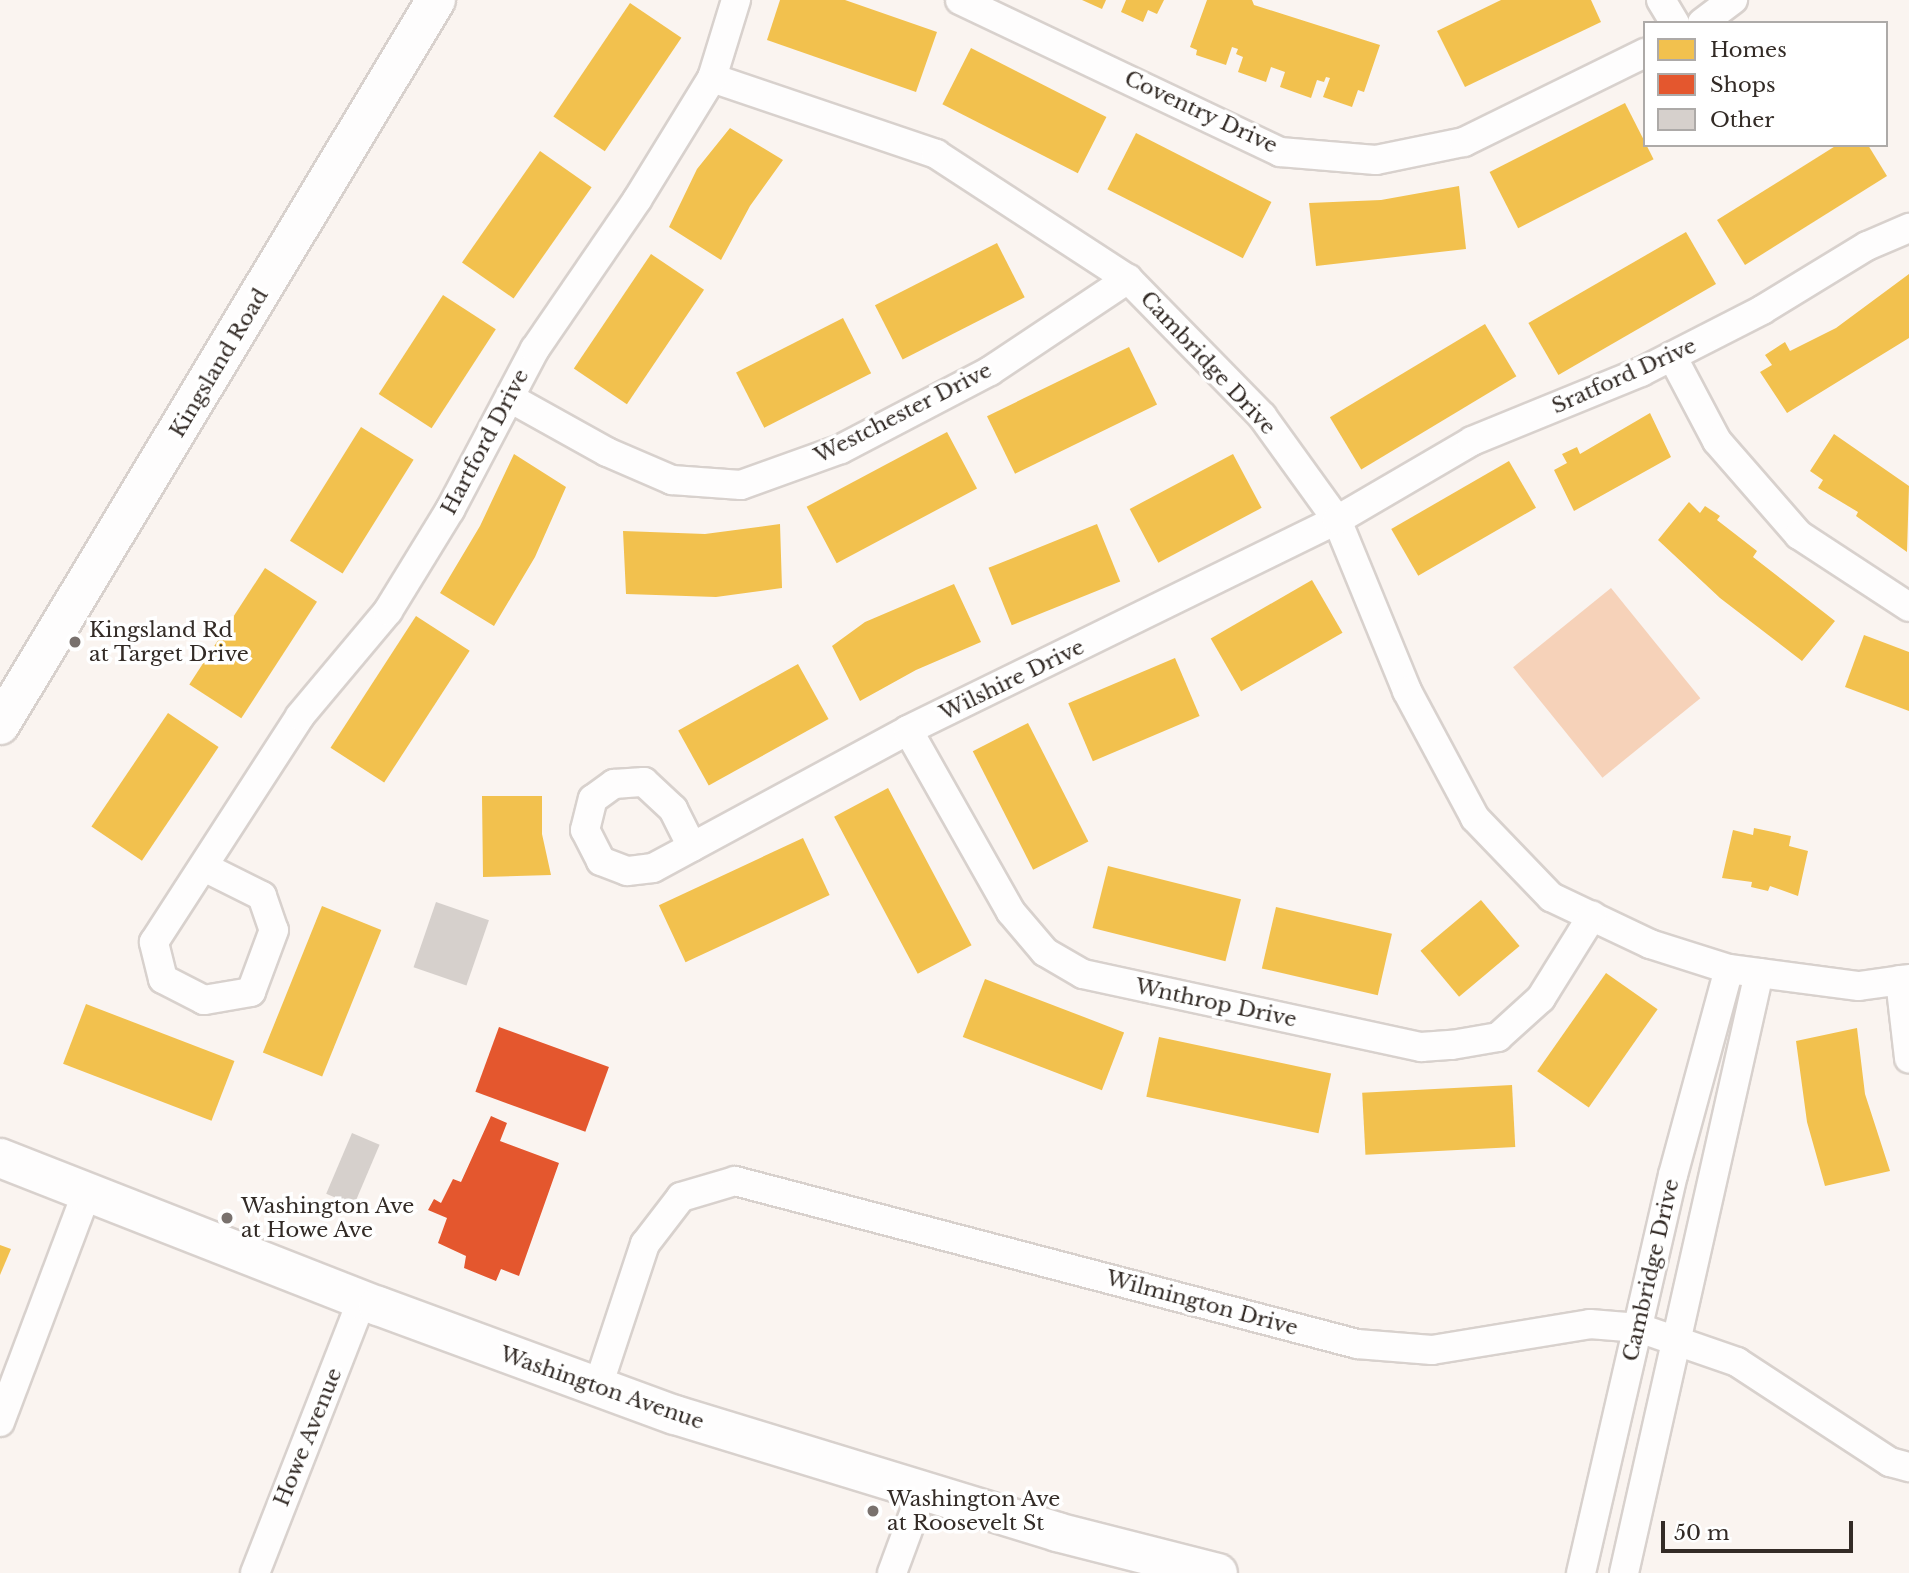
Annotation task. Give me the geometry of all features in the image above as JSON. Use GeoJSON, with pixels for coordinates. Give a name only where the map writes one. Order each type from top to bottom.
{"type":"FeatureCollection","features":[{"type":"Feature","properties":{"kind":"main road","name":"Kingsland Road"},"geometry":{"type":"LineString","coordinates":[[0,725],[436,0]]}},
{"type":"Feature","properties":{"kind":"main road","name":"Washington Avenue"},"geometry":{"type":"LineString","coordinates":[[0,1158],[597,1389],[922,1492],[1218,1573]]}},
{"type":"Feature","properties":{"kind":"street","name":"Hartford Drive"},"geometry":{"type":"LineString","coordinates":[[204,867],[300,716],[388,611],[450,510],[535,349],[637,201],[712,78],[736,0]]}},
{"type":"Feature","properties":{"kind":"street","name":"Coventry Drive"},"geometry":{"type":"LineString","coordinates":[[960,0],[1280,152],[1376,160],[1464,142],[1643,54]]}},
{"type":"Feature","properties":{"kind":"street"},"geometry":{"type":"LineString","coordinates":[[1661,0],[1674,21]]}},
{"type":"Feature","properties":{"kind":"street"},"geometry":{"type":"LineString","coordinates":[[1705,21],[1733,0]]}},
{"type":"Feature","properties":{"kind":"street","name":"Cambridge Drive"},"geometry":{"type":"LineString","coordinates":[[712,78],[936,154],[1128,279],[1262,416],[1337,520],[1407,691],[1475,818],[1551,897],[1650,944],[1729,969],[1859,986],[1905,980]]}},
{"type":"Feature","properties":{"kind":"street","name":"Sratford Drive"},"geometry":{"type":"LineString","coordinates":[[1337,520],[1472,441],[1672,356],[1762,310],[1867,246],[1909,228]]}},
{"type":"Feature","properties":{"kind":"street","name":"Westchester Drive"},"geometry":{"type":"LineString","coordinates":[[510,398],[607,452],[672,480],[741,485],[841,449],[990,371],[1128,279]]}},
{"type":"Feature","properties":{"kind":"street"},"geometry":{"type":"LineString","coordinates":[[1672,356],[1717,441],[1799,535],[1909,607]]}},
{"type":"Feature","properties":{"kind":"street","name":"Wilshire Drive"},"geometry":{"type":"LineString","coordinates":[[692,847],[908,730],[1337,520]]}},
{"type":"Feature","properties":{"kind":"street","name":"Wnthrop Drive"},"geometry":{"type":"LineString","coordinates":[[908,730],[1011,912],[1045,952],[1083,974],[1421,1047],[1452,1045],[1498,1037],[1541,998],[1592,916]]}},
{"type":"Feature","properties":{"kind":"street"},"geometry":{"type":"LineString","coordinates":[[204,867],[262,896],[274,930],[251,992],[204,1000],[163,979],[154,942],[204,867]]}},
{"type":"Feature","properties":{"kind":"street","name":"Cambridge Drive"},"geometry":{"type":"LineString","coordinates":[[1581,1573],[1672,1175],[1729,969]]}},
{"type":"Feature","properties":{"kind":"street","name":"Cambridge Drive"},"geometry":{"type":"LineString","coordinates":[[1624,1573],[1759,973]]}},
{"type":"Feature","properties":{"kind":"street"},"geometry":{"type":"LineString","coordinates":[[1905,980],[1909,1058]]}},
{"type":"Feature","properties":{"kind":"street","name":"Wilmington Drive"},"geometry":{"type":"LineString","coordinates":[[597,1389],[645,1244],[681,1198],[735,1181],[1357,1344],[1432,1350],[1590,1324],[1639,1328],[1737,1362],[1890,1462],[1909,1467]]}},
{"type":"Feature","properties":{"kind":"street"},"geometry":{"type":"LineString","coordinates":[[0,1422],[87,1192]]}},
{"type":"Feature","properties":{"kind":"street","name":"Howe Avenue"},"geometry":{"type":"LineString","coordinates":[[255,1573],[362,1300]]}},
{"type":"Feature","properties":{"kind":"street"},"geometry":{"type":"LineString","coordinates":[[892,1573],[922,1492]]}},
{"type":"Feature","properties":{"kind":"shaded area"},"geometry":{"type":"Polygon","coordinates":[[[1611,588],[1700,698],[1602,778],[1513,667],[1611,588]]]}},
{"type":"Feature","properties":{"kind":"building: Homes"},"geometry":{"type":"Polygon","coordinates":[[[780,0],[845,0],[937,32],[916,92],[767,40],[780,0]]]}},
{"type":"Feature","properties":{"kind":"building: Homes"},"geometry":{"type":"Polygon","coordinates":[[[1082,0],[1106,0],[1102,9],[1082,0]]]}},
{"type":"Feature","properties":{"kind":"building: Homes"},"geometry":{"type":"Polygon","coordinates":[[[1126,0],[1164,0],[1157,14],[1148,10],[1143,22],[1121,12],[1126,0]]]}},
{"type":"Feature","properties":{"kind":"building: Homes"},"geometry":{"type":"Polygon","coordinates":[[[1207,0],[1252,0],[1254,5],[1380,45],[1364,92],[1358,90],[1352,107],[1323,97],[1330,78],[1326,77],[1324,82],[1317,80],[1311,98],[1280,87],[1285,72],[1271,67],[1266,82],[1238,72],[1243,57],[1236,54],[1238,49],[1232,47],[1226,65],[1196,55],[1197,50],[1190,47],[1207,0]]]}},
{"type":"Feature","properties":{"kind":"building: Homes"},"geometry":{"type":"Polygon","coordinates":[[[1501,0],[1591,0],[1601,22],[1465,87],[1437,31],[1501,0]]]}},
{"type":"Feature","properties":{"kind":"building: Homes"},"geometry":{"type":"Polygon","coordinates":[[[630,3],[681,38],[605,151],[553,117],[630,3]]]}},
{"type":"Feature","properties":{"kind":"building: Homes"},"geometry":{"type":"Polygon","coordinates":[[[971,48],[1106,117],[1078,173],[942,104],[971,48]]]}},
{"type":"Feature","properties":{"kind":"building: Homes"},"geometry":{"type":"Polygon","coordinates":[[[1625,103],[1643,138],[1643,147],[1647,147],[1654,159],[1518,228],[1490,172],[1625,103]]]}},
{"type":"Feature","properties":{"kind":"building: Homes"},"geometry":{"type":"Polygon","coordinates":[[[730,128],[783,160],[750,206],[721,260],[669,227],[697,169],[730,128]]]}},
{"type":"Feature","properties":{"kind":"building: Homes"},"geometry":{"type":"Polygon","coordinates":[[[1136,133],[1271,202],[1243,258],[1107,189],[1136,133]]]}},
{"type":"Feature","properties":{"kind":"building: Homes"},"geometry":{"type":"Polygon","coordinates":[[[1834,147],[1869,147],[1887,176],[1745,265],[1717,220],[1834,147]]]}},
{"type":"Feature","properties":{"kind":"building: Homes"},"geometry":{"type":"Polygon","coordinates":[[[540,151],[592,187],[514,299],[462,262],[540,151]]]}},
{"type":"Feature","properties":{"kind":"building: Homes"},"geometry":{"type":"Polygon","coordinates":[[[1459,186],[1466,249],[1316,266],[1309,203],[1381,200],[1459,186]]]}},
{"type":"Feature","properties":{"kind":"building: Homes"},"geometry":{"type":"Polygon","coordinates":[[[1686,232],[1716,284],[1558,375],[1528,323],[1686,232]]]}},
{"type":"Feature","properties":{"kind":"building: Homes"},"geometry":{"type":"Polygon","coordinates":[[[997,243],[1025,297],[903,360],[875,305],[997,243]]]}},
{"type":"Feature","properties":{"kind":"building: Homes"},"geometry":{"type":"Polygon","coordinates":[[[651,254],[704,290],[627,404],[574,368],[651,254]]]}},
{"type":"Feature","properties":{"kind":"building: Homes"},"geometry":{"type":"Polygon","coordinates":[[[1909,274],[1909,338],[1787,413],[1760,372],[1772,365],[1765,355],[1785,342],[1790,351],[1836,328],[1909,274]]]}},
{"type":"Feature","properties":{"kind":"building: Homes"},"geometry":{"type":"Polygon","coordinates":[[[443,295],[496,329],[432,428],[379,394],[443,295]]]}},
{"type":"Feature","properties":{"kind":"building: Homes"},"geometry":{"type":"Polygon","coordinates":[[[843,318],[871,373],[764,428],[736,372],[843,318]]]}},
{"type":"Feature","properties":{"kind":"building: Homes"},"geometry":{"type":"Polygon","coordinates":[[[1485,324],[1516,376],[1361,470],[1330,417],[1485,324]]]}},
{"type":"Feature","properties":{"kind":"building: Homes"},"geometry":{"type":"Polygon","coordinates":[[[1129,347],[1157,405],[1015,474],[987,416],[1129,347]]]}},
{"type":"Feature","properties":{"kind":"building: Homes"},"geometry":{"type":"Polygon","coordinates":[[[1650,413],[1671,457],[1574,511],[1554,470],[1567,463],[1562,454],[1577,447],[1580,454],[1650,413]]]}},
{"type":"Feature","properties":{"kind":"building: Homes"},"geometry":{"type":"Polygon","coordinates":[[[361,427],[414,460],[343,573],[290,541],[361,427]]]}},
{"type":"Feature","properties":{"kind":"building: Homes"},"geometry":{"type":"Polygon","coordinates":[[[947,432],[977,489],[837,563],[807,507],[947,432]]]}},
{"type":"Feature","properties":{"kind":"building: Homes"},"geometry":{"type":"Polygon","coordinates":[[[1834,434],[1909,486],[1907,552],[1856,516],[1858,512],[1818,488],[1823,480],[1810,471],[1834,434]]]}},
{"type":"Feature","properties":{"kind":"building: Homes"},"geometry":{"type":"Polygon","coordinates":[[[514,454],[566,487],[535,557],[494,626],[440,593],[480,526],[514,454]]]}},
{"type":"Feature","properties":{"kind":"building: Homes"},"geometry":{"type":"Polygon","coordinates":[[[1233,454],[1262,508],[1158,563],[1130,509],[1233,454]]]}},
{"type":"Feature","properties":{"kind":"building: Homes"},"geometry":{"type":"Polygon","coordinates":[[[1509,461],[1536,508],[1418,576],[1391,529],[1509,461]]]}},
{"type":"Feature","properties":{"kind":"building: Homes"},"geometry":{"type":"Polygon","coordinates":[[[1689,502],[1700,513],[1705,506],[1720,516],[1717,520],[1757,551],[1753,557],[1835,621],[1802,661],[1720,598],[1658,540],[1689,502]]]}},
{"type":"Feature","properties":{"kind":"building: Homes"},"geometry":{"type":"Polygon","coordinates":[[[780,524],[782,588],[716,597],[626,594],[623,531],[705,534],[780,524]]]}},
{"type":"Feature","properties":{"kind":"building: Homes"},"geometry":{"type":"Polygon","coordinates":[[[1097,524],[1120,581],[1012,625],[989,568],[1097,524]]]}},
{"type":"Feature","properties":{"kind":"building: Homes"},"geometry":{"type":"Polygon","coordinates":[[[265,568],[317,602],[241,718],[189,685],[265,568]]]}},
{"type":"Feature","properties":{"kind":"building: Homes"},"geometry":{"type":"Polygon","coordinates":[[[1312,580],[1342,633],[1241,691],[1211,638],[1312,580]]]}},
{"type":"Feature","properties":{"kind":"building: Homes"},"geometry":{"type":"Polygon","coordinates":[[[954,584],[981,642],[916,670],[860,701],[832,646],[865,622],[954,584]]]}},
{"type":"Feature","properties":{"kind":"building: Homes"},"geometry":{"type":"Polygon","coordinates":[[[416,616],[470,651],[384,783],[330,748],[416,616]]]}},
{"type":"Feature","properties":{"kind":"building: Homes"},"geometry":{"type":"Polygon","coordinates":[[[1864,635],[1909,652],[1909,711],[1845,687],[1864,635]]]}},
{"type":"Feature","properties":{"kind":"building: Homes"},"geometry":{"type":"Polygon","coordinates":[[[1175,658],[1200,716],[1093,761],[1068,703],[1175,658]]]}},
{"type":"Feature","properties":{"kind":"building: Homes"},"geometry":{"type":"Polygon","coordinates":[[[798,664],[829,719],[709,786],[678,730],[798,664]]]}},
{"type":"Feature","properties":{"kind":"building: Homes"},"geometry":{"type":"Polygon","coordinates":[[[168,713],[219,747],[142,861],[91,827],[168,713]]]}},
{"type":"Feature","properties":{"kind":"building: Homes"},"geometry":{"type":"Polygon","coordinates":[[[1028,723],[1088,842],[1033,870],[973,751],[1028,723]]]}},
{"type":"Feature","properties":{"kind":"building: Homes"},"geometry":{"type":"Polygon","coordinates":[[[888,788],[972,945],[918,974],[834,817],[888,788]]]}},
{"type":"Feature","properties":{"kind":"building: Homes"},"geometry":{"type":"Polygon","coordinates":[[[482,796],[542,796],[542,834],[551,875],[483,877],[482,796]]]}},
{"type":"Feature","properties":{"kind":"building: Homes"},"geometry":{"type":"Polygon","coordinates":[[[1754,828],[1791,836],[1789,846],[1808,851],[1798,896],[1770,886],[1768,891],[1751,887],[1752,882],[1722,878],[1733,830],[1753,835],[1754,828]]]}},
{"type":"Feature","properties":{"kind":"building: Homes"},"geometry":{"type":"Polygon","coordinates":[[[803,838],[830,895],[686,962],[659,905],[803,838]]]}},
{"type":"Feature","properties":{"kind":"building: Homes"},"geometry":{"type":"Polygon","coordinates":[[[1108,866],[1241,899],[1225,961],[1093,928],[1108,866]]]}},
{"type":"Feature","properties":{"kind":"building: Homes"},"geometry":{"type":"Polygon","coordinates":[[[1481,900],[1520,946],[1459,997],[1420,951],[1481,900]]]}},
{"type":"Feature","properties":{"kind":"building: Homes"},"geometry":{"type":"Polygon","coordinates":[[[322,906],[381,930],[322,1076],[263,1052],[322,906]]]}},
{"type":"Feature","properties":{"kind":"building: Homes"},"geometry":{"type":"Polygon","coordinates":[[[1276,907],[1392,934],[1378,995],[1262,968],[1276,907]]]}},
{"type":"Feature","properties":{"kind":"building: Homes"},"geometry":{"type":"Polygon","coordinates":[[[1606,973],[1658,1009],[1589,1107],[1537,1071],[1606,973]]]}},
{"type":"Feature","properties":{"kind":"building: Homes"},"geometry":{"type":"Polygon","coordinates":[[[985,979],[1124,1032],[1102,1090],[963,1037],[985,979]]]}},
{"type":"Feature","properties":{"kind":"building: Homes"},"geometry":{"type":"Polygon","coordinates":[[[86,1004],[234,1061],[212,1121],[63,1064],[86,1004]]]}},
{"type":"Feature","properties":{"kind":"building: Homes"},"geometry":{"type":"Polygon","coordinates":[[[1857,1028],[1865,1094],[1890,1171],[1825,1186],[1807,1122],[1796,1041],[1857,1028]]]}},
{"type":"Feature","properties":{"kind":"building: Homes"},"geometry":{"type":"Polygon","coordinates":[[[1159,1037],[1331,1074],[1318,1133],[1146,1097],[1159,1037]]]}},
{"type":"Feature","properties":{"kind":"building: Homes"},"geometry":{"type":"Polygon","coordinates":[[[1512,1085],[1515,1147],[1365,1155],[1362,1093],[1512,1085]]]}},
{"type":"Feature","properties":{"kind":"building: Homes"},"geometry":{"type":"Polygon","coordinates":[[[0,1245],[11,1249],[0,1275],[0,1245]]]}},
{"type":"Feature","properties":{"kind":"building: Shops"},"geometry":{"type":"Polygon","coordinates":[[[499,1027],[609,1067],[585,1132],[475,1092],[499,1027]]]}},
{"type":"Feature","properties":{"kind":"building: Shops"},"geometry":{"type":"Polygon","coordinates":[[[491,1116],[507,1123],[500,1141],[559,1163],[519,1276],[501,1269],[496,1281],[464,1268],[466,1256],[438,1243],[447,1218],[428,1210],[434,1199],[441,1203],[453,1179],[461,1182],[491,1116]]]}},
{"type":"Feature","properties":{"kind":"building: Other"},"geometry":{"type":"Polygon","coordinates":[[[436,902],[489,920],[466,985],[414,967],[436,902]]]}},
{"type":"Feature","properties":{"kind":"building: Other"},"geometry":{"type":"Polygon","coordinates":[[[352,1133],[380,1145],[354,1205],[326,1194],[352,1133]]]}},
{"type":"Feature","properties":{"kind":"place","name":"Kingsland Rd at Target Drive"},"geometry":{"type":"Point","coordinates":[75,642]}},
{"type":"Feature","properties":{"kind":"place","name":"Washington Ave at Howe Ave"},"geometry":{"type":"Point","coordinates":[227,1218]}},
{"type":"Feature","properties":{"kind":"place","name":"Washington Ave at Roosevelt St"},"geometry":{"type":"Point","coordinates":[873,1511]}}]}
